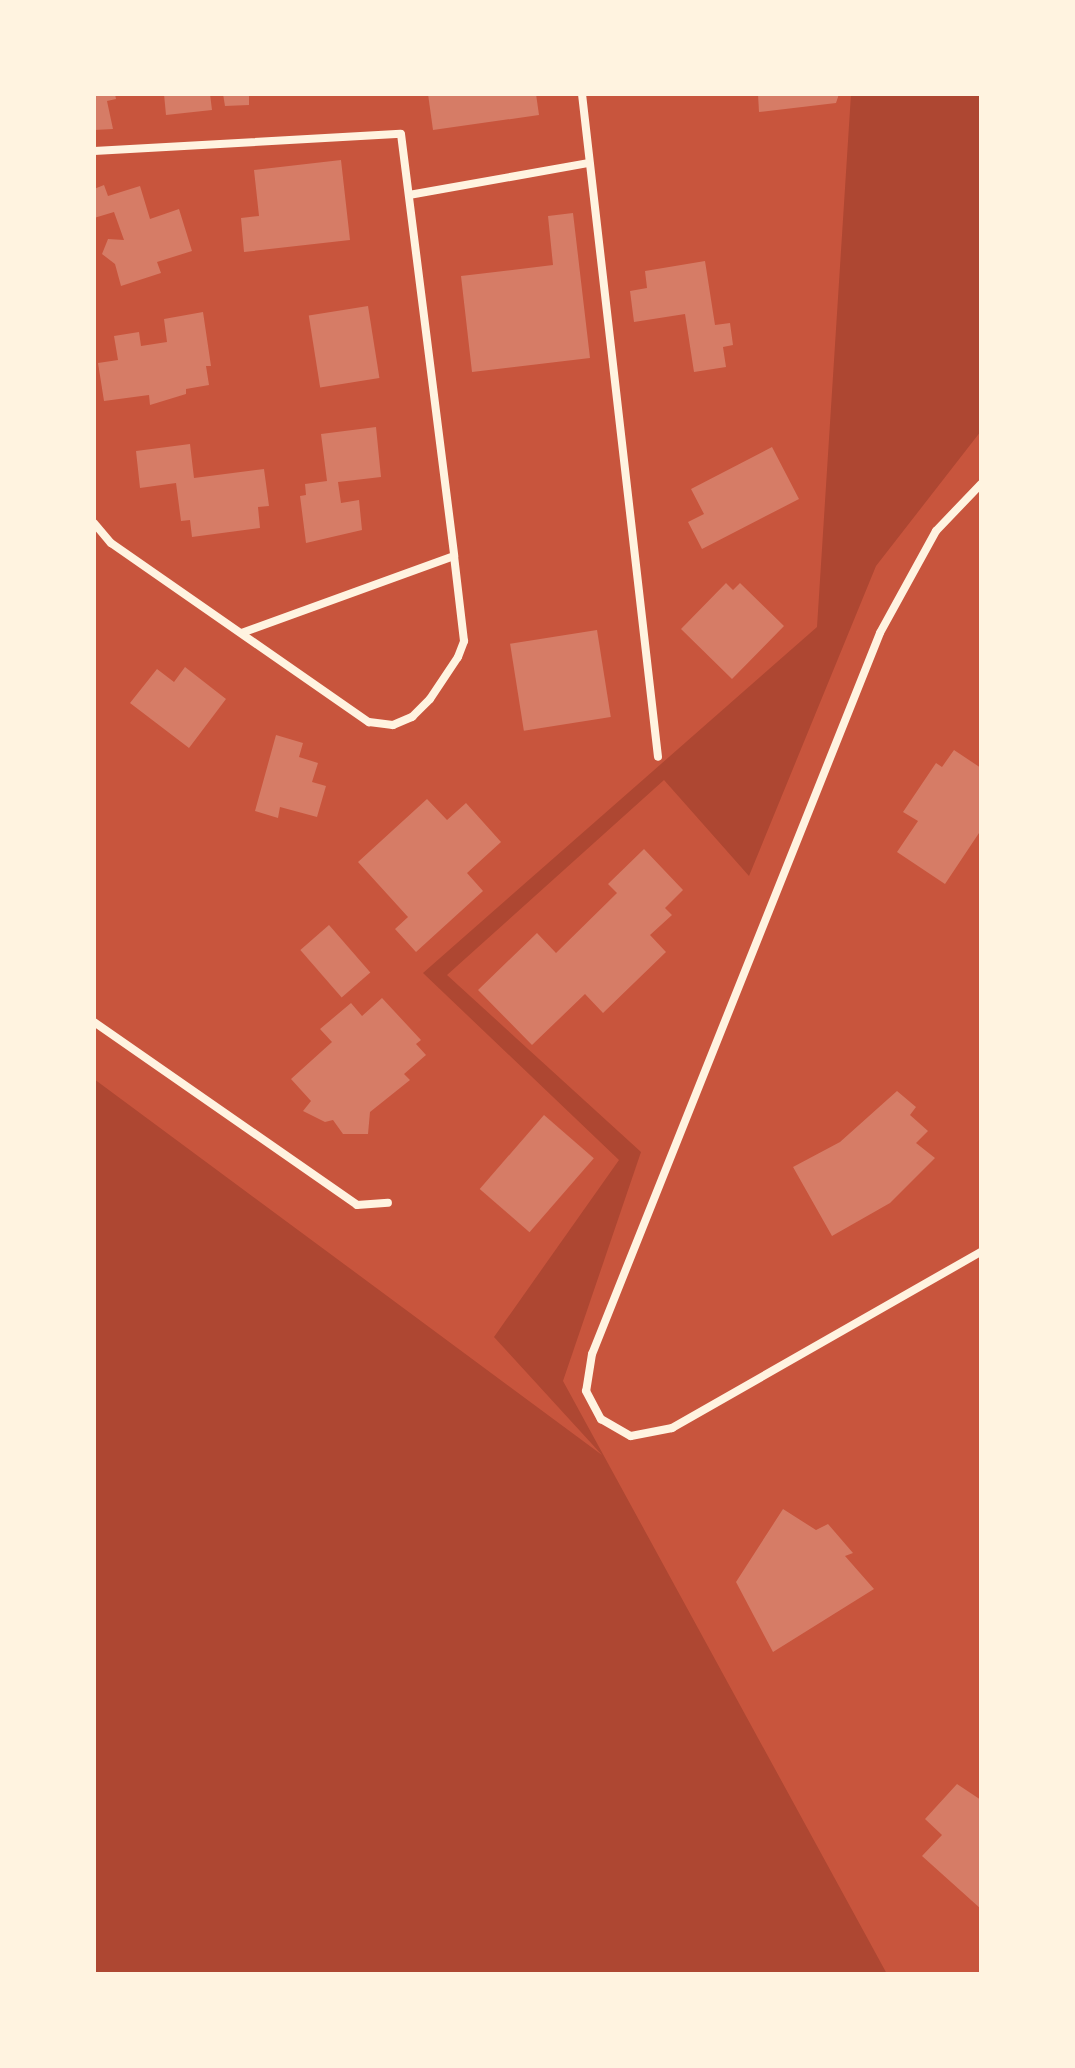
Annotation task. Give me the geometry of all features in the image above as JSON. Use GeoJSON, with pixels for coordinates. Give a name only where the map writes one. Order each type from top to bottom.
{"type":"FeatureCollection","features":[{"type":"Feature","properties":{"kind":"street"},"geometry":{"type":"LineString","coordinates":[[582,94],[658,757]]}},
{"type":"Feature","properties":{"kind":"street"},"geometry":{"type":"LineString","coordinates":[[94,151],[401,134],[464,641],[458,657],[430,699],[412,717],[393,725],[369,722],[111,543],[94,523]]}},
{"type":"Feature","properties":{"kind":"street"},"geometry":{"type":"LineString","coordinates":[[409,195],[589,163]]}},
{"type":"Feature","properties":{"kind":"street"},"geometry":{"type":"LineString","coordinates":[[981,484],[936,531],[880,633],[592,1354],[586,1391],[601,1419],[631,1436],[672,1428],[981,1252]]}},
{"type":"Feature","properties":{"kind":"street"},"geometry":{"type":"LineString","coordinates":[[241,633],[454,556]]}},
{"type":"Feature","properties":{"kind":"street"},"geometry":{"type":"LineString","coordinates":[[94,1022],[357,1205],[388,1203]]}},
{"type":"Feature","properties":{"kind":"shaded area"},"geometry":{"type":"Polygon","coordinates":[[[851,94],[981,94],[981,431],[876,566],[749,876],[664,780],[447,975],[641,1152],[563,1381],[887,1974],[94,1974],[94,1079],[602,1455],[494,1337],[619,1160],[423,973],[817,627],[851,94]]]}},
{"type":"Feature","properties":{"kind":"building"},"geometry":{"type":"Polygon","coordinates":[[[94,94],[115,94],[116,99],[107,101],[113,129],[94,130],[94,94]]]}},
{"type":"Feature","properties":{"kind":"building"},"geometry":{"type":"Polygon","coordinates":[[[164,94],[210,94],[212,110],[166,115],[164,94]]]}},
{"type":"Feature","properties":{"kind":"building"},"geometry":{"type":"Polygon","coordinates":[[[223,94],[249,94],[249,105],[225,106],[223,94]]]}},
{"type":"Feature","properties":{"kind":"building"},"geometry":{"type":"Polygon","coordinates":[[[428,94],[536,94],[539,115],[433,130],[428,94]]]}},
{"type":"Feature","properties":{"kind":"building"},"geometry":{"type":"Polygon","coordinates":[[[758,94],[839,94],[836,103],[759,112],[758,94]]]}},
{"type":"Feature","properties":{"kind":"building"},"geometry":{"type":"Polygon","coordinates":[[[341,160],[350,240],[244,252],[241,218],[259,216],[254,170],[341,160]]]}},
{"type":"Feature","properties":{"kind":"building"},"geometry":{"type":"Polygon","coordinates":[[[104,185],[108,196],[140,186],[150,219],[179,209],[192,251],[157,262],[161,273],[121,286],[115,264],[102,254],[108,239],[124,240],[114,212],[94,218],[94,189],[104,185]]]}},
{"type":"Feature","properties":{"kind":"building"},"geometry":{"type":"Polygon","coordinates":[[[573,213],[590,358],[472,372],[461,276],[553,265],[548,216],[573,213]]]}},
{"type":"Feature","properties":{"kind":"building"},"geometry":{"type":"Polygon","coordinates":[[[705,261],[715,325],[730,323],[733,345],[723,347],[726,367],[694,372],[685,314],[634,322],[630,291],[647,288],[645,271],[705,261]]]}},
{"type":"Feature","properties":{"kind":"building"},"geometry":{"type":"Polygon","coordinates":[[[368,306],[379,378],[320,387],[309,315],[368,306]]]}},
{"type":"Feature","properties":{"kind":"building"},"geometry":{"type":"Polygon","coordinates":[[[203,312],[211,366],[206,366],[209,385],[186,389],[186,394],[150,405],[149,395],[104,401],[98,363],[118,360],[114,336],[139,332],[141,346],[167,342],[164,319],[203,312]]]}},
{"type":"Feature","properties":{"kind":"building"},"geometry":{"type":"Polygon","coordinates":[[[376,427],[381,477],[338,482],[341,503],[359,500],[362,530],[306,543],[300,496],[306,495],[305,484],[327,481],[321,434],[376,427]]]}},
{"type":"Feature","properties":{"kind":"building"},"geometry":{"type":"Polygon","coordinates":[[[190,444],[194,478],[264,469],[269,506],[258,507],[260,528],[192,537],[190,520],[181,521],[176,483],[140,488],[136,451],[190,444]]]}},
{"type":"Feature","properties":{"kind":"building"},"geometry":{"type":"Polygon","coordinates":[[[772,447],[799,499],[702,549],[688,522],[704,514],[691,489],[772,447]]]}},
{"type":"Feature","properties":{"kind":"building"},"geometry":{"type":"Polygon","coordinates":[[[726,583],[733,590],[740,583],[784,626],[732,679],[681,629],[726,583]]]}},
{"type":"Feature","properties":{"kind":"building"},"geometry":{"type":"Polygon","coordinates":[[[597,630],[611,717],[524,731],[510,644],[597,630]]]}},
{"type":"Feature","properties":{"kind":"building"},"geometry":{"type":"Polygon","coordinates":[[[185,667],[226,699],[189,748],[130,703],[157,669],[174,682],[185,667]]]}},
{"type":"Feature","properties":{"kind":"building"},"geometry":{"type":"Polygon","coordinates":[[[276,735],[303,743],[299,757],[318,763],[312,782],[326,786],[317,817],[280,807],[278,818],[255,811],[276,735]]]}},
{"type":"Feature","properties":{"kind":"building"},"geometry":{"type":"Polygon","coordinates":[[[954,750],[981,768],[981,830],[945,884],[897,852],[918,821],[903,812],[936,763],[942,767],[954,750]]]}},
{"type":"Feature","properties":{"kind":"building"},"geometry":{"type":"Polygon","coordinates":[[[427,799],[447,820],[466,803],[501,842],[467,873],[483,891],[416,952],[395,929],[408,917],[358,862],[427,799]]]}},
{"type":"Feature","properties":{"kind":"building"},"geometry":{"type":"Polygon","coordinates":[[[644,849],[683,890],[665,908],[672,915],[650,935],[666,952],[603,1013],[585,994],[532,1045],[478,990],[537,933],[556,953],[617,893],[608,884],[644,849]]]}},
{"type":"Feature","properties":{"kind":"building"},"geometry":{"type":"Polygon","coordinates":[[[329,925],[370,973],[342,997],[300,950],[329,925]]]}},
{"type":"Feature","properties":{"kind":"building"},"geometry":{"type":"Polygon","coordinates":[[[382,998],[421,1040],[416,1044],[426,1055],[404,1074],[410,1080],[370,1112],[368,1134],[343,1134],[333,1120],[325,1122],[303,1111],[311,1101],[291,1079],[332,1042],[320,1029],[351,1003],[362,1016],[382,998]]]}},
{"type":"Feature","properties":{"kind":"building"},"geometry":{"type":"Polygon","coordinates":[[[897,1091],[916,1107],[910,1115],[928,1131],[916,1143],[935,1158],[890,1203],[832,1236],[793,1167],[840,1142],[897,1091]]]}},
{"type":"Feature","properties":{"kind":"building"},"geometry":{"type":"Polygon","coordinates":[[[544,1115],[594,1158],[530,1232],[480,1189],[544,1115]]]}},
{"type":"Feature","properties":{"kind":"building"},"geometry":{"type":"Polygon","coordinates":[[[783,1509],[816,1530],[828,1524],[853,1553],[845,1556],[874,1589],[773,1652],[736,1582],[783,1509]]]}},
{"type":"Feature","properties":{"kind":"building"},"geometry":{"type":"Polygon","coordinates":[[[957,1784],[981,1800],[981,1909],[922,1856],[942,1835],[925,1819],[957,1784]]]}}]}
